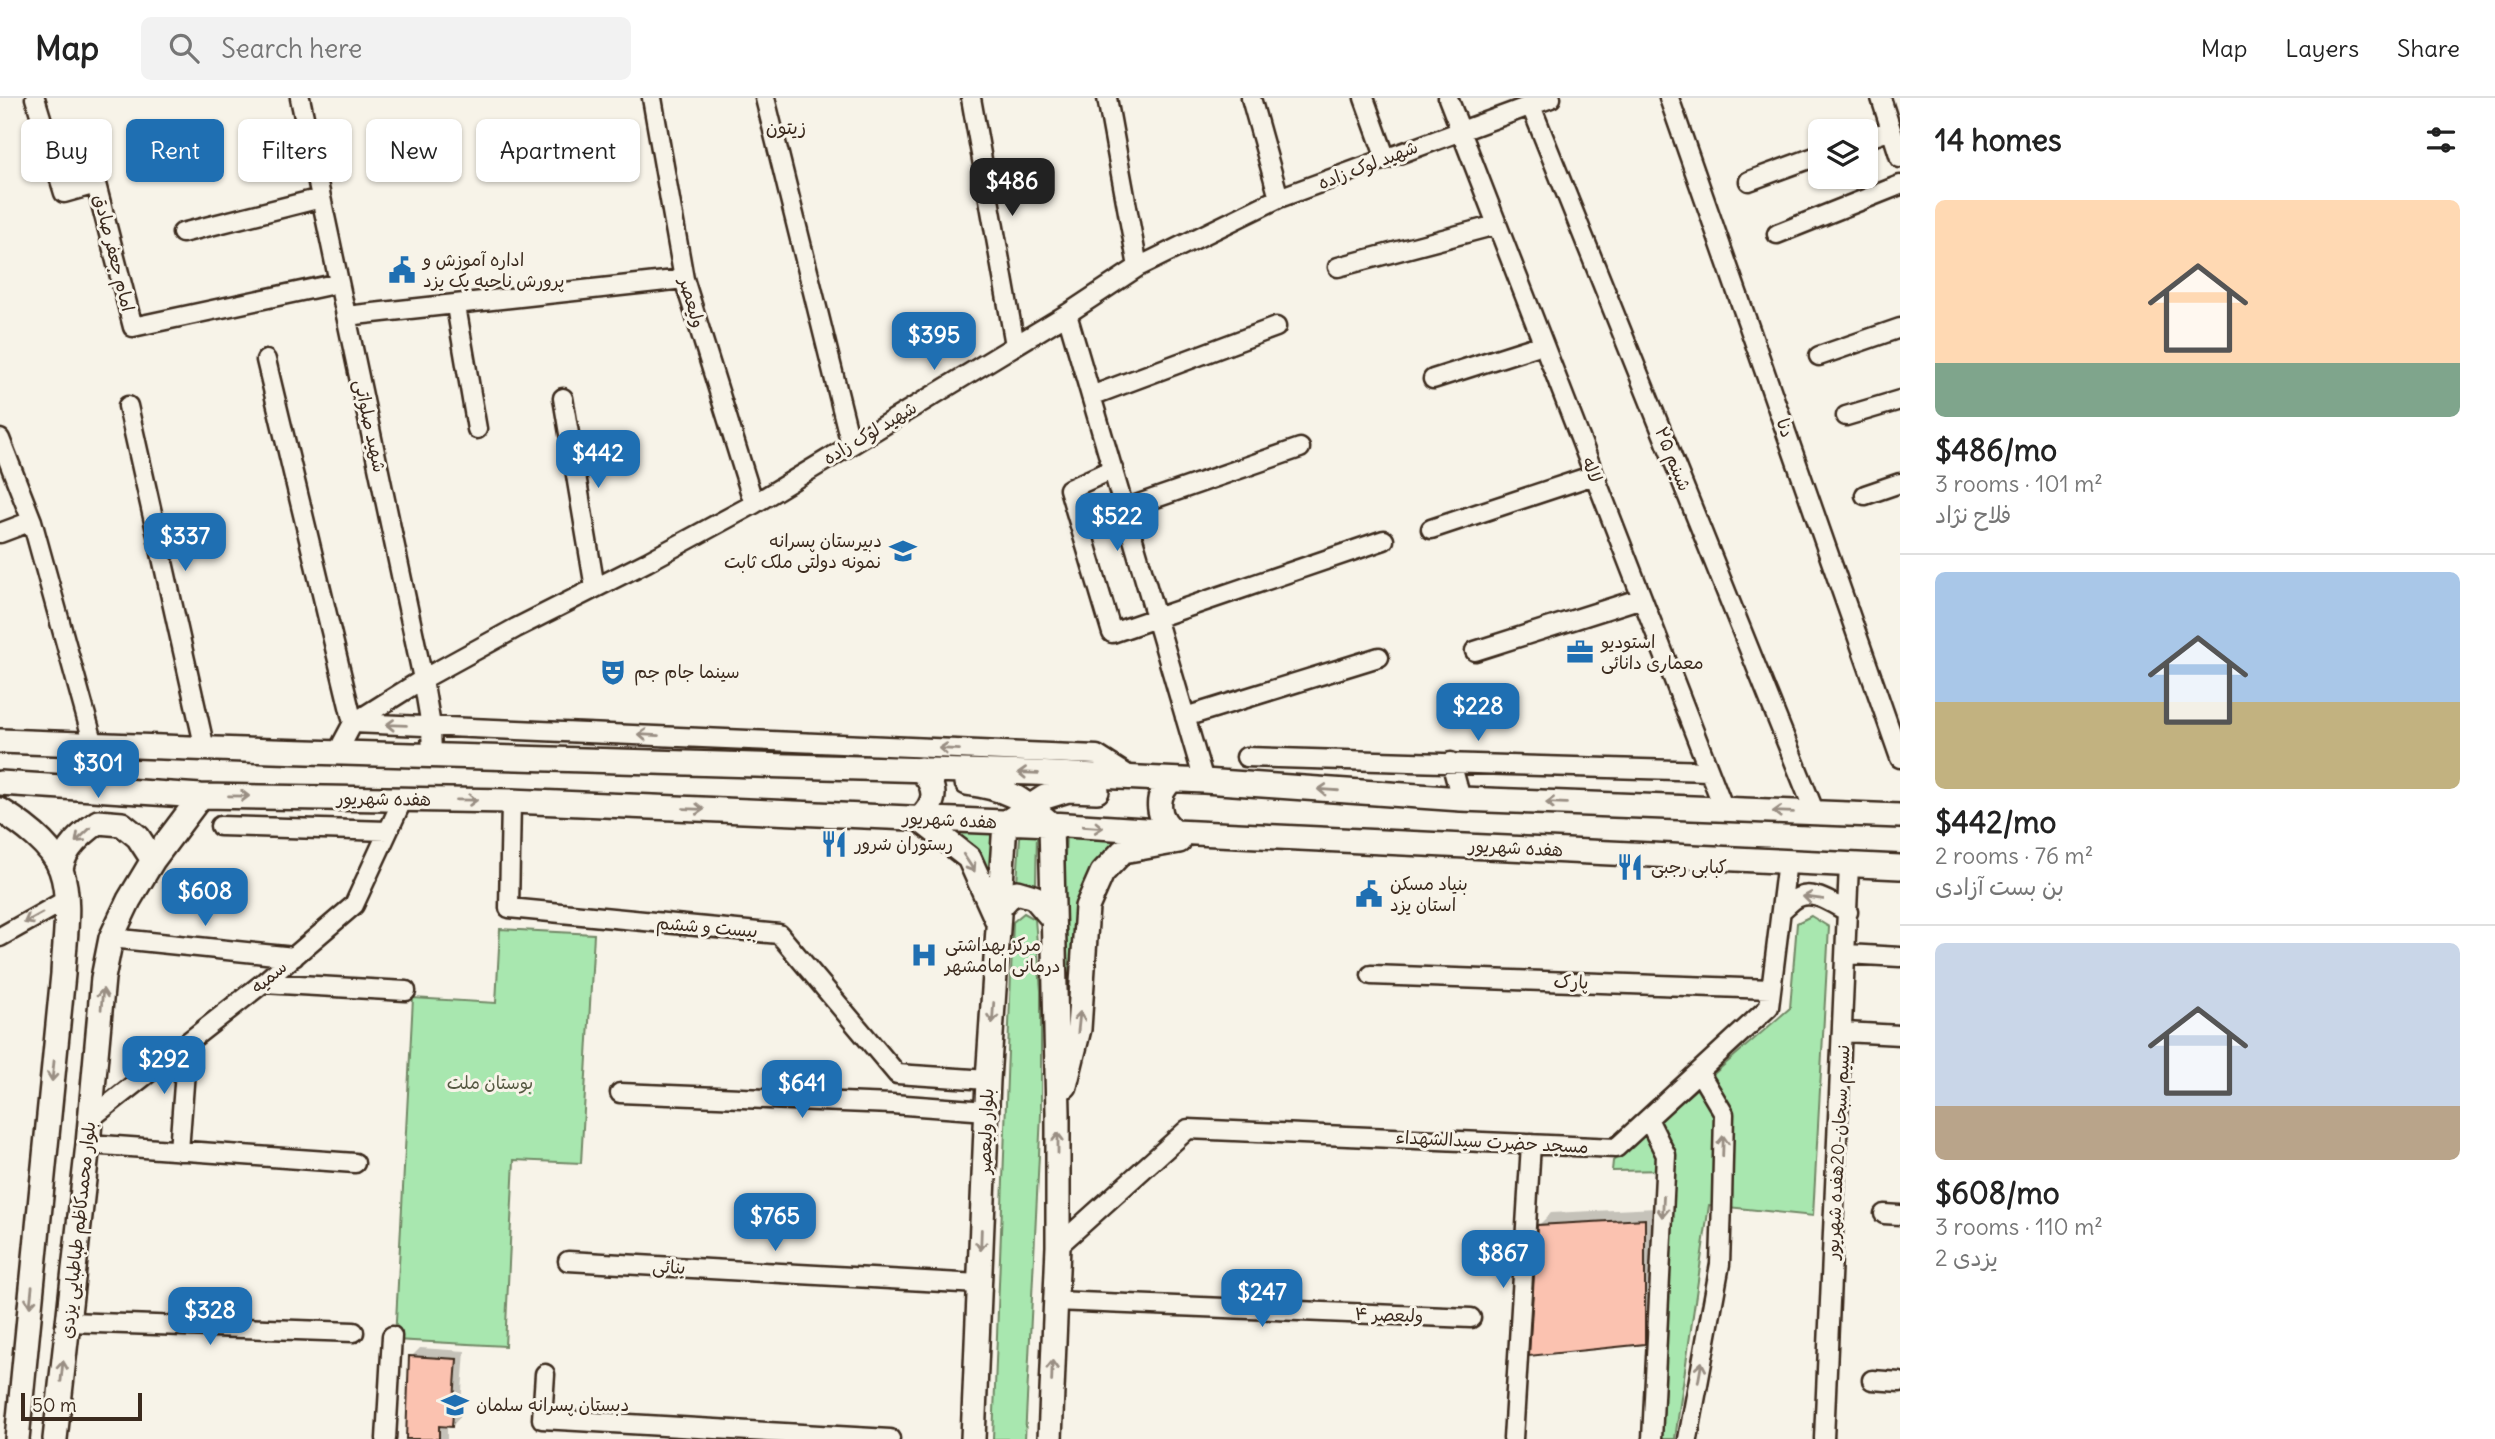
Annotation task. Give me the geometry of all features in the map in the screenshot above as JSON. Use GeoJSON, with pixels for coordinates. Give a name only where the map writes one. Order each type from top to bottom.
{"type":"FeatureCollection","features":[{"type":"Feature","properties":{"kind":"main road"},"geometry":{"type":"LineString","coordinates":[[0,741],[432,756],[865,756],[920,769],[947,781],[996,788],[1029,805],[1051,824],[1058,1112],[1058,1246],[1050,1439]]}},
{"type":"Feature","properties":{"kind":"main road"},"geometry":{"type":"LineString","coordinates":[[920,769],[1204,781],[1461,799],[1900,816]]}},
{"type":"Feature","properties":{"kind":"main road"},"geometry":{"type":"LineString","coordinates":[[920,769],[929,779],[933,801],[919,819],[970,858],[999,917]]}},
{"type":"Feature","properties":{"kind":"main road"},"geometry":{"type":"LineString","coordinates":[[1005,823],[1029,805],[1068,790],[1136,792],[1172,780]]}},
{"type":"Feature","properties":{"kind":"main road"},"geometry":{"type":"LineString","coordinates":[[1172,780],[1165,786],[1159,802],[1163,820],[1175,832]]}},
{"type":"Feature","properties":{"kind":"main road","name":"هفده شهریور"},"geometry":{"type":"LineString","coordinates":[[0,783],[201,796],[511,801],[1051,824],[1900,867]]}},
{"type":"Feature","properties":{"kind":"main road","name":"بلوار محمدکاظم طباطبایی یزدی"},"geometry":{"type":"LineString","coordinates":[[55,1439],[88,1144],[103,978],[111,938],[129,900],[153,860],[201,796]]}},
{"type":"Feature","properties":{"kind":"main road"},"geometry":{"type":"LineString","coordinates":[[0,810],[42,840],[61,869]]}},
{"type":"Feature","properties":{"kind":"main road"},"geometry":{"type":"LineString","coordinates":[[17,1439],[63,974],[66,900],[61,869],[63,858],[80,835],[98,822],[122,824],[138,837],[153,860]]}},
{"type":"Feature","properties":{"kind":"main road","name":"بلوار ولیعصر"},"geometry":{"type":"LineString","coordinates":[[973,1439],[988,1080],[1005,823]]}},
{"type":"Feature","properties":{"kind":"main road"},"geometry":{"type":"LineString","coordinates":[[1058,1112],[1079,1029],[1087,907],[1102,873],[1124,851],[1222,834]]}},
{"type":"Feature","properties":{"kind":"main road"},"geometry":{"type":"LineString","coordinates":[[999,917],[1008,898],[1017,892],[1034,897],[1052,918]]}},
{"type":"Feature","properties":{"kind":"street","name":"امام جعفر صادق"},"geometry":{"type":"LineString","coordinates":[[35,98],[64,193],[96,184],[132,327],[340,283]]}},
{"type":"Feature","properties":{"kind":"street","name":"شهید صلواتی"},"geometry":{"type":"LineString","coordinates":[[300,98],[423,679],[431,726],[432,756]]}},
{"type":"Feature","properties":{"kind":"street","name":"ولیعصر"},"geometry":{"type":"LineString","coordinates":[[652,98],[684,279],[754,504]]}},
{"type":"Feature","properties":{"kind":"street"},"geometry":{"type":"LineString","coordinates":[[765,98],[851,444]]}},
{"type":"Feature","properties":{"kind":"street"},"geometry":{"type":"LineString","coordinates":[[971,98],[1015,345]]}},
{"type":"Feature","properties":{"kind":"street"},"geometry":{"type":"LineString","coordinates":[[1107,98],[1138,268]]}},
{"type":"Feature","properties":{"kind":"street"},"geometry":{"type":"LineString","coordinates":[[1251,98],[1279,198]]}},
{"type":"Feature","properties":{"kind":"street"},"geometry":{"type":"LineString","coordinates":[[1364,98],[1387,159]]}},
{"type":"Feature","properties":{"kind":"street","name":"لاله"},"geometry":{"type":"LineString","coordinates":[[1448,98],[1724,809]]}},
{"type":"Feature","properties":{"kind":"street","name":"شهید لوک زاده"},"geometry":{"type":"LineString","coordinates":[[353,723],[423,679],[754,504],[1138,268],[1279,198],[1551,98]]}},
{"type":"Feature","properties":{"kind":"street","name":"دنا"},"geometry":{"type":"LineString","coordinates":[[1669,98],[1900,758]]}},
{"type":"Feature","properties":{"kind":"street"},"geometry":{"type":"LineString","coordinates":[[1878,141],[1897,145],[1881,98]]}},
{"type":"Feature","properties":{"kind":"street","name":"شبنم ۲۵"},"geometry":{"type":"LineString","coordinates":[[1531,106],[1815,813]]}},
{"type":"Feature","properties":{"kind":"street"},"geometry":{"type":"LineString","coordinates":[[1749,181],[1808,159]]}},
{"type":"Feature","properties":{"kind":"street"},"geometry":{"type":"LineString","coordinates":[[1777,234],[1900,185]]}},
{"type":"Feature","properties":{"kind":"street"},"geometry":{"type":"LineString","coordinates":[[182,233],[321,198]]}},
{"type":"Feature","properties":{"kind":"street"},"geometry":{"type":"LineString","coordinates":[[1338,267],[1496,225]]}},
{"type":"Feature","properties":{"kind":"street"},"geometry":{"type":"LineString","coordinates":[[346,316],[684,279]]}},
{"type":"Feature","properties":{"kind":"street"},"geometry":{"type":"LineString","coordinates":[[456,306],[477,429]]}},
{"type":"Feature","properties":{"kind":"street"},"geometry":{"type":"LineString","coordinates":[[1067,314],[1204,781]]}},
{"type":"Feature","properties":{"kind":"street"},"geometry":{"type":"LineString","coordinates":[[1091,396],[1276,327]]}},
{"type":"Feature","properties":{"kind":"street"},"geometry":{"type":"LineString","coordinates":[[1819,356],[1900,328]]}},
{"type":"Feature","properties":{"kind":"street"},"geometry":{"type":"LineString","coordinates":[[1433,379],[1543,344]]}},
{"type":"Feature","properties":{"kind":"street"},"geometry":{"type":"LineString","coordinates":[[265,360],[353,723],[337,753]]}},
{"type":"Feature","properties":{"kind":"street"},"geometry":{"type":"LineString","coordinates":[[563,398],[595,588]]}},
{"type":"Feature","properties":{"kind":"street"},"geometry":{"type":"LineString","coordinates":[[1846,416],[1900,400]]}},
{"type":"Feature","properties":{"kind":"street"},"geometry":{"type":"LineString","coordinates":[[128,406],[205,749]]}},
{"type":"Feature","properties":{"kind":"street"},"geometry":{"type":"LineString","coordinates":[[0,439],[32,521],[94,745]]}},
{"type":"Feature","properties":{"kind":"street"},"geometry":{"type":"LineString","coordinates":[[1124,509],[1300,449]]}},
{"type":"Feature","properties":{"kind":"street"},"geometry":{"type":"LineString","coordinates":[[1113,469],[1069,489],[1112,633],[1384,540]]}},
{"type":"Feature","properties":{"kind":"street"},"geometry":{"type":"LineString","coordinates":[[1431,529],[1594,475]]}},
{"type":"Feature","properties":{"kind":"street"},"geometry":{"type":"LineString","coordinates":[[1865,495],[1900,483]]}},
{"type":"Feature","properties":{"kind":"street"},"geometry":{"type":"LineString","coordinates":[[0,533],[32,521]]}},
{"type":"Feature","properties":{"kind":"street"},"geometry":{"type":"LineString","coordinates":[[1475,651],[1642,598]]}},
{"type":"Feature","properties":{"kind":"street"},"geometry":{"type":"LineString","coordinates":[[1185,717],[1379,657]]}},
{"type":"Feature","properties":{"kind":"street"},"geometry":{"type":"LineString","coordinates":[[353,723],[865,756],[1097,755],[1133,778]]}},
{"type":"Feature","properties":{"kind":"street"},"geometry":{"type":"LineString","coordinates":[[1246,757],[1709,771]]}},
{"type":"Feature","properties":{"kind":"street"},"geometry":{"type":"LineString","coordinates":[[1451,762],[1461,799]]}},
{"type":"Feature","properties":{"kind":"street","name":"سمیه"},"geometry":{"type":"LineString","coordinates":[[90,1119],[263,983],[354,905],[403,799]]}},
{"type":"Feature","properties":{"kind":"street","name":"بیست و ششم"},"geometry":{"type":"LineString","coordinates":[[511,801],[509,908],[779,934],[897,1074]]}},
{"type":"Feature","properties":{"kind":"street"},"geometry":{"type":"LineString","coordinates":[[220,826],[388,831]]}},
{"type":"Feature","properties":{"kind":"street","name":"مسجد حضرت سیدالشهداء"},"geometry":{"type":"LineString","coordinates":[[1058,1246],[1188,1129],[1616,1148],[1769,1007],[1787,861]]}},
{"type":"Feature","properties":{"kind":"street","name":"نسیم سبحان-20هفده شهریور"},"geometry":{"type":"LineString","coordinates":[[1824,1439],[1844,1032],[1849,864]]}},
{"type":"Feature","properties":{"kind":"street"},"geometry":{"type":"LineString","coordinates":[[1781,911],[1799,897],[1811,895],[1847,912]]}},
{"type":"Feature","properties":{"kind":"street"},"geometry":{"type":"LineString","coordinates":[[0,937],[66,900]]}},
{"type":"Feature","properties":{"kind":"street"},"geometry":{"type":"LineString","coordinates":[[111,938],[294,957]]}},
{"type":"Feature","properties":{"kind":"street"},"geometry":{"type":"LineString","coordinates":[[1847,954],[1900,957]]}},
{"type":"Feature","properties":{"kind":"street","name":"پارک"},"geometry":{"type":"LineString","coordinates":[[1371,975],[1771,989]]}},
{"type":"Feature","properties":{"kind":"street"},"geometry":{"type":"LineString","coordinates":[[263,983],[406,991]]}},
{"type":"Feature","properties":{"kind":"street"},"geometry":{"type":"LineString","coordinates":[[1844,1032],[1900,1035]]}},
{"type":"Feature","properties":{"kind":"street"},"geometry":{"type":"LineString","coordinates":[[178,1150],[187,1044]]}},
{"type":"Feature","properties":{"kind":"street"},"geometry":{"type":"LineString","coordinates":[[1688,1439],[1720,1264],[1722,1202],[1724,1114],[1699,1072]]}},
{"type":"Feature","properties":{"kind":"street"},"geometry":{"type":"LineString","coordinates":[[892,1104],[897,1074],[988,1080]]}},
{"type":"Feature","properties":{"kind":"street"},"geometry":{"type":"LineString","coordinates":[[620,1093],[892,1104],[987,1111]]}},
{"type":"Feature","properties":{"kind":"street"},"geometry":{"type":"LineString","coordinates":[[1648,1119],[1666,1155],[1652,1439]]}},
{"type":"Feature","properties":{"kind":"street"},"geometry":{"type":"LineString","coordinates":[[88,1144],[355,1163]]}},
{"type":"Feature","properties":{"kind":"street"},"geometry":{"type":"LineString","coordinates":[[1513,1439],[1531,1144]]}},
{"type":"Feature","properties":{"kind":"street","name":"بنائی"},"geometry":{"type":"LineString","coordinates":[[568,1261],[979,1284]]}},
{"type":"Feature","properties":{"kind":"street","name":"ولیعصر ۴"},"geometry":{"type":"LineString","coordinates":[[1055,1301],[1471,1318]]}},
{"type":"Feature","properties":{"kind":"street"},"geometry":{"type":"LineString","coordinates":[[68,1322],[354,1332]]}},
{"type":"Feature","properties":{"kind":"street"},"geometry":{"type":"LineString","coordinates":[[386,1439],[391,1335]]}},
{"type":"Feature","properties":{"kind":"street"},"geometry":{"type":"LineString","coordinates":[[545,1374],[542,1419],[593,1431],[890,1439]]}},
{"type":"Feature","properties":{"kind":"street"},"geometry":{"type":"LineString","coordinates":[[1872,1380],[1900,1381]]}},
{"type":"Feature","properties":{"kind":"green space"},"geometry":{"type":"Polygon","coordinates":[[[935,827],[991,830],[993,895],[935,827]]]}},
{"type":"Feature","properties":{"kind":"green space"},"geometry":{"type":"Polygon","coordinates":[[[1028,830],[1037,832],[1036,883],[1027,888],[1017,883],[1020,837],[1028,830]]]}},
{"type":"Feature","properties":{"kind":"green space"},"geometry":{"type":"Polygon","coordinates":[[[1066,833],[1154,837],[1116,843],[1102,855],[1092,869],[1076,920],[1070,974],[1060,967],[1066,833]]]}},
{"type":"Feature","properties":{"kind":"green space"},"geometry":{"type":"Polygon","coordinates":[[[1024,913],[1035,919],[1041,991],[1041,1114],[1025,1439],[993,1439],[1013,922],[1024,913]]]}},
{"type":"Feature","properties":{"kind":"green space"},"geometry":{"type":"Polygon","coordinates":[[[1811,916],[1829,927],[1813,1216],[1709,1205],[1675,1439],[1662,1439],[1672,1229],[1670,1170],[1612,1171],[1613,1161],[1790,1008],[1797,923],[1811,916]]]}},
{"type":"Feature","properties":{"kind":"green space","name":"بوستان ملت"},"geometry":{"type":"Polygon","coordinates":[[[500,929],[594,934],[581,1163],[514,1160],[505,1346],[395,1340],[413,998],[496,1003],[500,929]]]}},
{"type":"Feature","properties":{"kind":"building"},"geometry":{"type":"Polygon","coordinates":[[[1645,1219],[1645,1344],[1529,1356],[1537,1225],[1645,1219]]]}},
{"type":"Feature","properties":{"kind":"building"},"geometry":{"type":"Polygon","coordinates":[[[409,1356],[457,1359],[452,1427],[439,1426],[439,1439],[406,1439],[409,1356]]]}},
{"type":"Feature","properties":{"kind":"place","name":"اداره آموزش و پرورش ناحیه یک یزد"},"geometry":{"type":"Point","coordinates":[402,270]}},
{"type":"Feature","properties":{"kind":"place","name":"دبیرستان پسرانه نمونه دولتی ملک ثابت"},"geometry":{"type":"Point","coordinates":[903,551]}},
{"type":"Feature","properties":{"kind":"place","name":"استودیو معماری دانائی"},"geometry":{"type":"Point","coordinates":[1580,652]}},
{"type":"Feature","properties":{"kind":"place","name":"سینما جام جم"},"geometry":{"type":"Point","coordinates":[613,672]}},
{"type":"Feature","properties":{"kind":"place","name":"رستوران سُرور"},"geometry":{"type":"Point","coordinates":[834,844]}},
{"type":"Feature","properties":{"kind":"place","name":"کبابی رجبی"},"geometry":{"type":"Point","coordinates":[1630,867]}},
{"type":"Feature","properties":{"kind":"place","name":"بنیاد مسکن استان یزد"},"geometry":{"type":"Point","coordinates":[1369,894]}},
{"type":"Feature","properties":{"kind":"place","name":"مرکز بهداشتی درمانی امامشهر"},"geometry":{"type":"Point","coordinates":[924,955]}},
{"type":"Feature","properties":{"kind":"place","name":"دبستان پسرانه سلمان"},"geometry":{"type":"Point","coordinates":[455,1405]}},
{"type":"Feature","properties":{"kind":"district","name":"زیتون"},"geometry":{"type":"Point","coordinates":[786,127]}}]}
